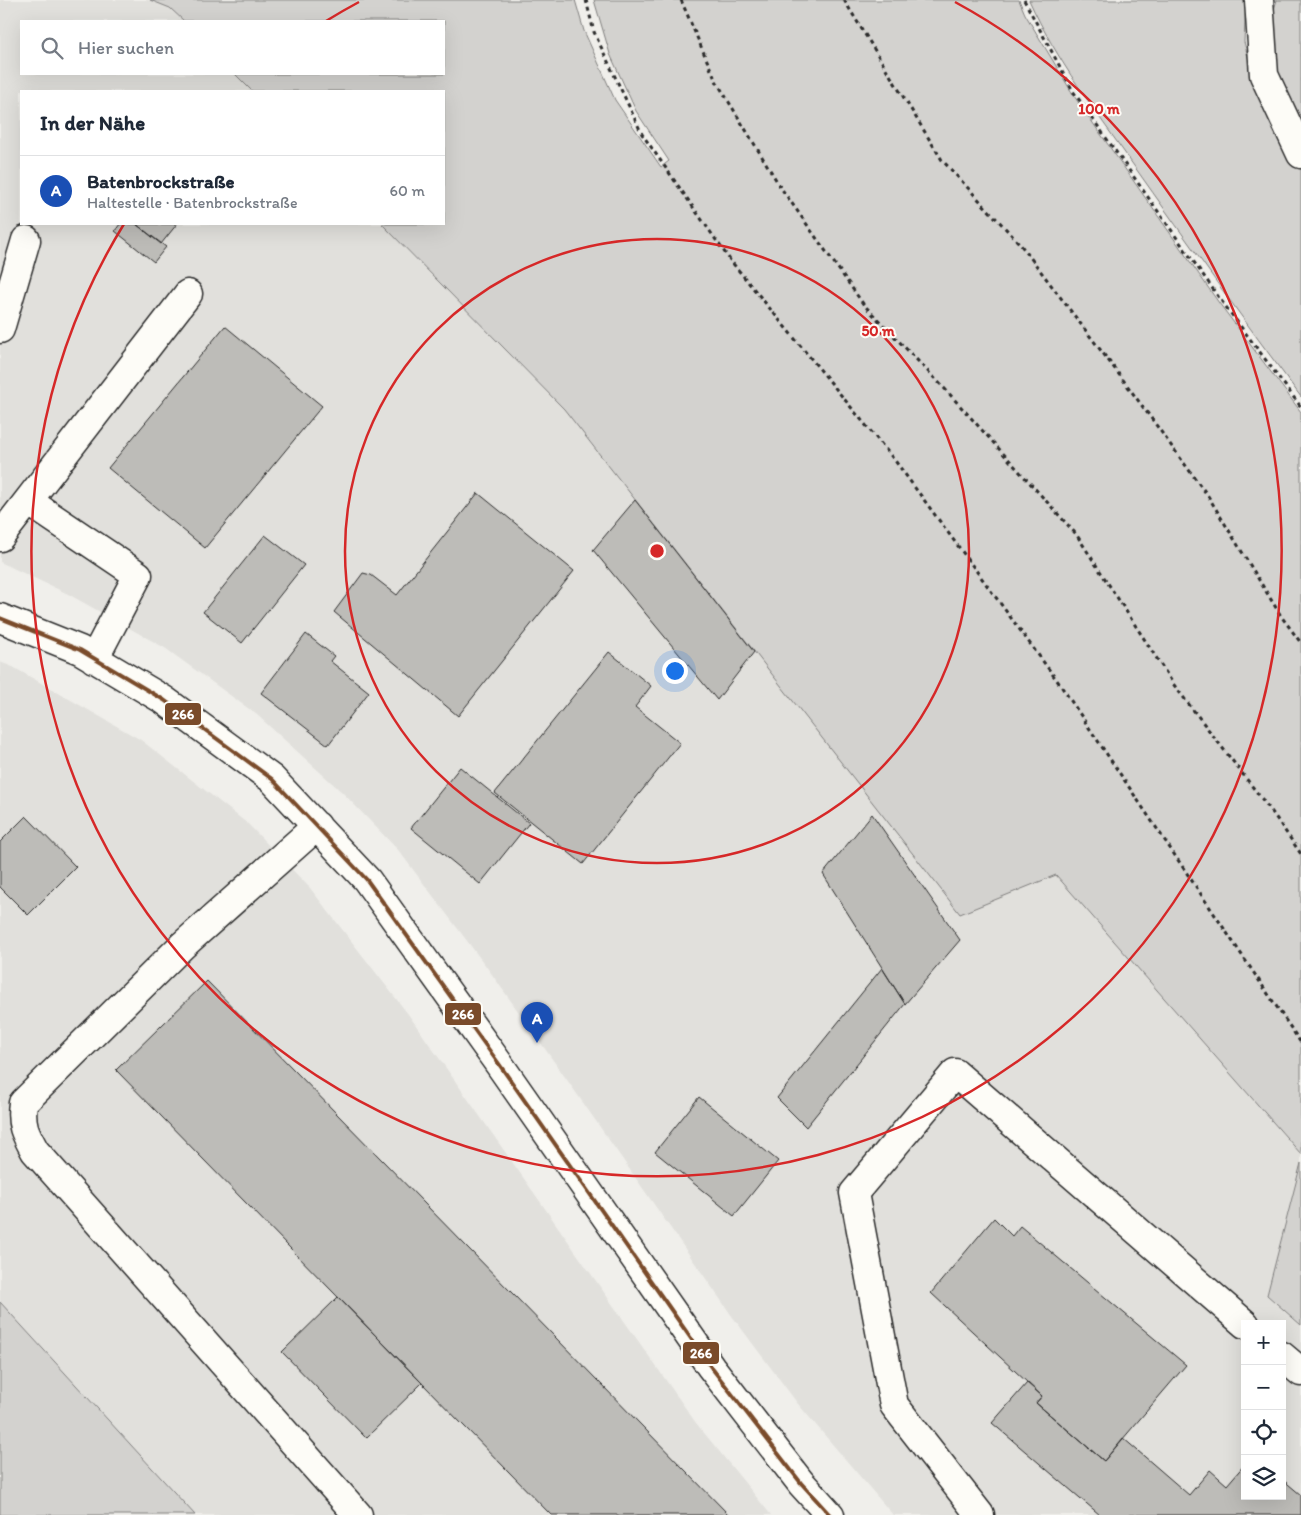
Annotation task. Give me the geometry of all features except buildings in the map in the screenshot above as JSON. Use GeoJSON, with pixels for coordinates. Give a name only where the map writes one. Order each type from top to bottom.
{"type":"FeatureCollection","features":[{"type":"Feature","properties":{"kind":"street"},"geometry":{"type":"LineString","coordinates":[[1259,0],[1264,75],[1301,154]]}},
{"type":"Feature","properties":{"kind":"street"},"geometry":{"type":"LineString","coordinates":[[0,329],[26,240]]}},
{"type":"Feature","properties":{"kind":"street"},"geometry":{"type":"LineString","coordinates":[[0,537],[188,294]]}},
{"type":"Feature","properties":{"kind":"street"},"geometry":{"type":"LineString","coordinates":[[28,501],[138,576],[94,658]]}},
{"type":"Feature","properties":{"kind":"street"},"geometry":{"type":"LineString","coordinates":[[0,618],[80,650],[164,700],[272,779],[368,880],[711,1367],[801,1483],[830,1515]]}},
{"type":"Feature","properties":{"kind":"street"},"geometry":{"type":"LineString","coordinates":[[317,826],[182,946],[23,1103],[21,1116],[24,1132],[35,1151],[358,1515]]}},
{"type":"Feature","properties":{"kind":"street"},"geometry":{"type":"LineString","coordinates":[[980,1515],[894,1405],[854,1194],[955,1073],[1241,1321]]}},
{"type":"Feature","properties":{"kind":"street"},"geometry":{"type":"LineString","coordinates":[[1286,1359],[1301,1372]]}},
{"type":"Feature","properties":{"kind":"path"},"geometry":{"type":"LineString","coordinates":[[586,0],[594,32],[642,134],[730,260],[896,462],[1059,683],[1301,1043]]}},
{"type":"Feature","properties":{"kind":"path"},"geometry":{"type":"LineString","coordinates":[[681,0],[714,79],[781,188],[864,305],[944,388],[1076,534],[1174,685],[1272,812],[1301,854]]}},
{"type":"Feature","properties":{"kind":"path"},"geometry":{"type":"LineString","coordinates":[[844,0],[942,160],[1020,244],[1121,377],[1208,496],[1281,616],[1301,643]]}},
{"type":"Feature","properties":{"kind":"path"},"geometry":{"type":"LineString","coordinates":[[1024,0],[1073,91],[1220,299],[1301,407]]}},
{"type":"Feature","properties":{"kind":"shaded area"},"geometry":{"type":"Polygon","coordinates":[[[0,0],[150,0],[170,8],[183,20],[20,20],[20,75],[236,75],[251,90],[20,90],[20,225],[383,225],[564,409],[635,500],[1056,875],[1301,1154],[1301,1163],[1267,1295],[1301,1325],[1301,1515],[893,1515],[798,1404],[732,1316],[486,966],[399,851],[343,793],[256,714],[165,648],[68,594],[0,562],[0,0]]]}},
{"type":"Feature","properties":{"kind":"shaded area"},"geometry":{"type":"Polygon","coordinates":[[[150,0],[575,0],[584,31],[615,100],[661,167],[669,161],[636,111],[610,54],[594,0],[1019,0],[1025,14],[1074,96],[1219,303],[1301,412],[1301,1154],[1056,875],[960,914],[564,409],[383,225],[445,225],[445,90],[251,90],[236,75],[445,75],[445,20],[183,20],[170,8],[150,0]]]}},
{"type":"Feature","properties":{"kind":"shaded area"},"geometry":{"type":"Polygon","coordinates":[[[1029,0],[1246,0],[1244,42],[1254,80],[1301,170],[1301,397],[1092,106],[1064,65],[1029,0]]]}},
{"type":"Feature","properties":{"kind":"shaded area"},"geometry":{"type":"Polygon","coordinates":[[[1277,0],[1301,0],[1301,125],[1284,93],[1272,55],[1270,22],[1277,0]]]}},
{"type":"Feature","properties":{"kind":"shaded area"},"geometry":{"type":"Polygon","coordinates":[[[0,662],[13,667],[141,740],[248,824],[310,888],[408,1014],[696,1423],[771,1515],[195,1515],[0,1302],[0,662]]]}},
{"type":"Feature","properties":{"kind":"shaded area"},"geometry":{"type":"Polygon","coordinates":[[[1301,1163],[1301,1325],[1267,1295],[1301,1163]]]}},
{"type":"Feature","properties":{"kind":"shaded area"},"geometry":{"type":"Polygon","coordinates":[[[0,1302],[195,1515],[0,1515],[0,1302]]]}},
{"type":"Feature","properties":{"kind":"transit line","name":"266"},"geometry":{"type":"LineString","coordinates":[[0,618],[80,650],[164,700],[272,779],[367,880],[499,1064],[711,1367],[801,1483],[830,1515]]}},
{"type":"Feature","properties":{"kind":"place","name":"Batenbrockstraße"},"geometry":{"type":"Point","coordinates":[537,1043]}}]}
